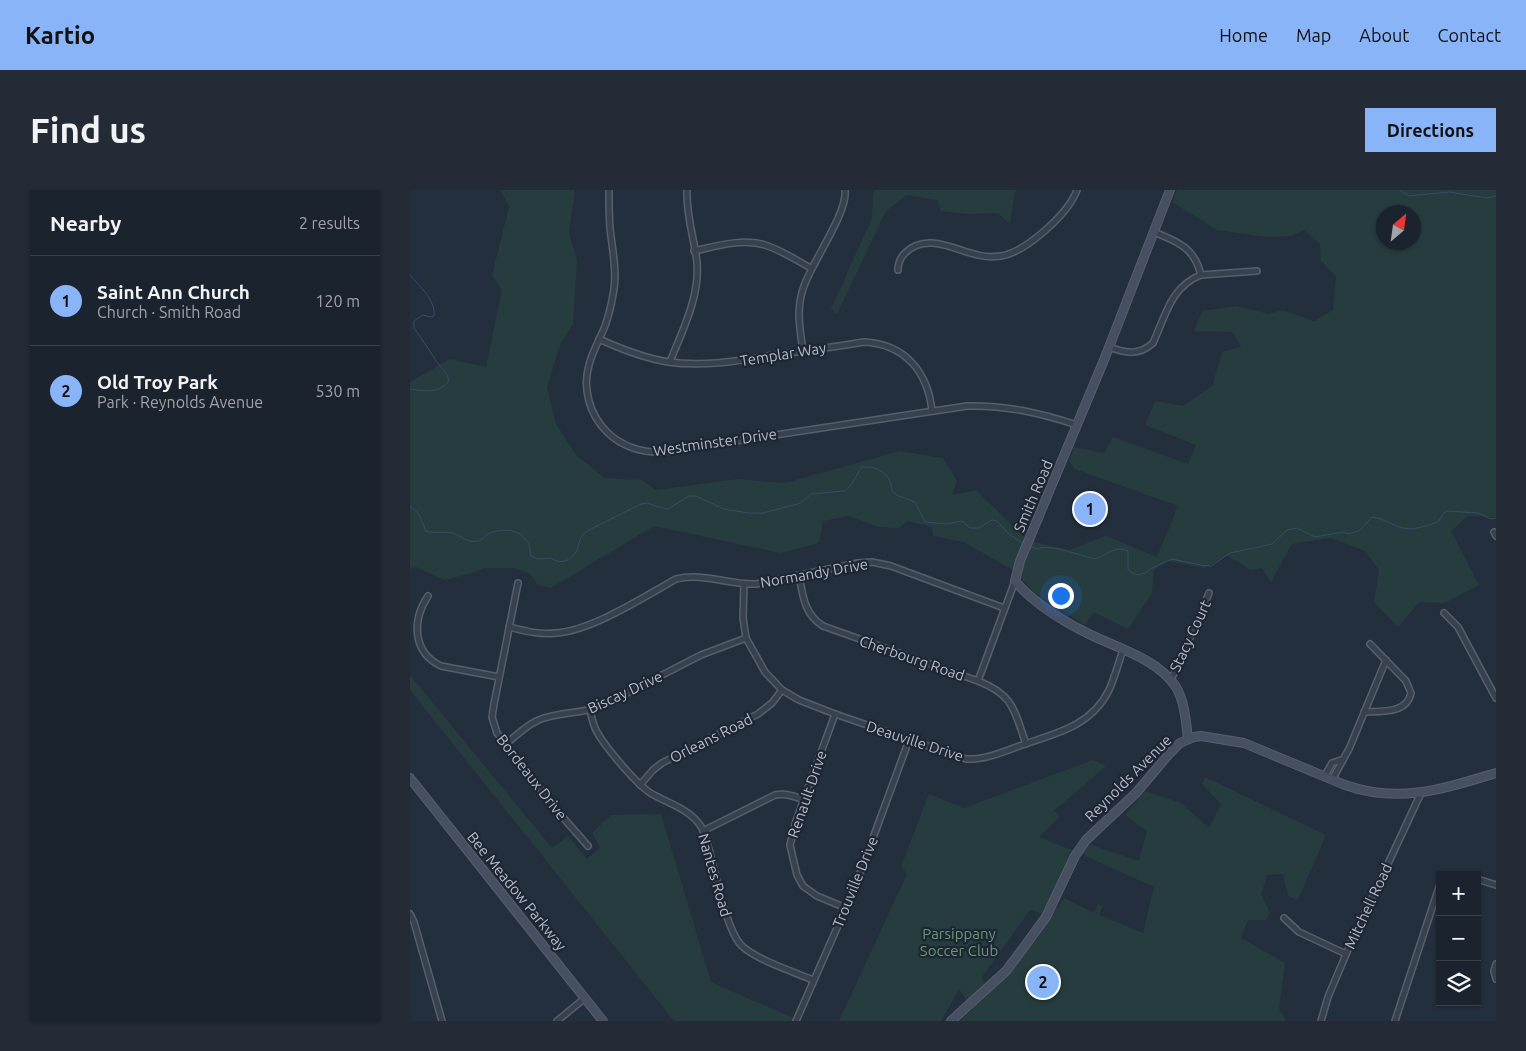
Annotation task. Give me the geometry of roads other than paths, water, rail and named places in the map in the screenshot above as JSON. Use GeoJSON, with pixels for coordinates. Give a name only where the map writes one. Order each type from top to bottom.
{"type":"FeatureCollection","features":[{"type":"Feature","properties":{"kind":"street","name":"Westminster Drive"},"geometry":{"type":"LineString","coordinates":[[609,190],[615,279],[608,315],[589,364],[587,391],[591,407],[598,422],[610,434],[627,446],[645,452],[663,452],[967,406],[1002,407],[1033,412],[1077,425]]}},
{"type":"Feature","properties":{"kind":"street"},"geometry":{"type":"LineString","coordinates":[[670,362],[695,292],[697,272],[688,218],[687,190]]}},
{"type":"Feature","properties":{"kind":"street"},"geometry":{"type":"LineString","coordinates":[[803,351],[799,308],[803,288],[811,268],[845,204],[845,190]]}},
{"type":"Feature","properties":{"kind":"street"},"geometry":{"type":"LineString","coordinates":[[898,270],[899,260],[903,255],[923,244],[943,244],[983,256],[1000,256],[1016,251],[1061,215],[1071,203],[1077,190]]}},
{"type":"Feature","properties":{"kind":"street","name":"Smith Road"},"geometry":{"type":"LineString","coordinates":[[1015,581],[1028,542],[1109,346],[1170,190]]}},
{"type":"Feature","properties":{"kind":"street"},"geometry":{"type":"LineString","coordinates":[[1154,232],[1185,246],[1193,255],[1202,275]]}},
{"type":"Feature","properties":{"kind":"street"},"geometry":{"type":"LineString","coordinates":[[694,251],[743,243],[759,244],[775,248],[811,268]]}},
{"type":"Feature","properties":{"kind":"street"},"geometry":{"type":"LineString","coordinates":[[1109,346],[1122,352],[1133,353],[1141,352],[1148,348],[1153,343],[1171,299],[1187,283],[1202,275],[1257,271]]}},
{"type":"Feature","properties":{"kind":"street","name":"Templar Way"},"geometry":{"type":"LineString","coordinates":[[599,339],[634,353],[670,362],[706,364],[726,363],[864,342],[877,344],[893,349],[910,360],[919,370],[928,388],[932,411]]}},
{"type":"Feature","properties":{"kind":"street","name":"Normandy Drive"},"geometry":{"type":"LineString","coordinates":[[509,627],[542,634],[579,629],[686,576],[697,576],[744,584],[767,582],[858,563],[878,563],[1004,608]]}},
{"type":"Feature","properties":{"kind":"street","name":"Cherbourg Road"},"geometry":{"type":"LineString","coordinates":[[799,575],[805,607],[818,622],[832,630],[978,681],[998,690],[1009,700],[1026,744]]}},
{"type":"Feature","properties":{"kind":"street"},"geometry":{"type":"LineString","coordinates":[[978,681],[1015,581],[1024,592],[1075,627],[1152,665],[1170,679],[1180,696],[1188,740]]}},
{"type":"Feature","properties":{"kind":"street","name":"Bordeaux Drive"},"geometry":{"type":"LineString","coordinates":[[518,582],[492,718],[497,733],[560,814],[588,846]]}},
{"type":"Feature","properties":{"kind":"street","name":"Deauville Drive"},"geometry":{"type":"LineString","coordinates":[[744,584],[743,618],[746,638],[765,672],[782,690],[799,700],[835,714],[957,757],[972,759],[988,757],[1070,729],[1092,713],[1109,689],[1123,650]]}},
{"type":"Feature","properties":{"kind":"street","name":"Stacy Court"},"geometry":{"type":"LineString","coordinates":[[1170,679],[1176,671],[1209,593]]}},
{"type":"Feature","properties":{"kind":"street"},"geometry":{"type":"LineString","coordinates":[[428,596],[422,604],[417,640],[428,656],[441,666],[499,677]]}},
{"type":"Feature","properties":{"kind":"street"},"geometry":{"type":"LineString","coordinates":[[1444,613],[1458,627],[1496,698]]}},
{"type":"Feature","properties":{"kind":"street","name":"Biscay Drive"},"geometry":{"type":"LineString","coordinates":[[506,744],[536,721],[547,717],[590,710],[616,700],[701,655],[746,638]]}},
{"type":"Feature","properties":{"kind":"street"},"geometry":{"type":"LineString","coordinates":[[1364,712],[1398,709],[1410,700],[1411,694],[1408,684],[1370,644]]}},
{"type":"Feature","properties":{"kind":"street"},"geometry":{"type":"LineString","coordinates":[[1328,778],[1332,763],[1342,760],[1349,749],[1386,660]]}},
{"type":"Feature","properties":{"kind":"street","name":"Orleans Road"},"geometry":{"type":"LineString","coordinates":[[640,785],[662,763],[764,710],[782,690]]}},
{"type":"Feature","properties":{"kind":"street","name":"Nantes Road"},"geometry":{"type":"LineString","coordinates":[[590,710],[593,725],[598,734],[640,785],[695,818],[703,831],[730,925],[737,940],[748,951],[757,956],[814,980]]}},
{"type":"Feature","properties":{"kind":"street","name":"Renault Drive"},"geometry":{"type":"LineString","coordinates":[[835,714],[790,839],[791,855],[797,876],[803,886],[814,894],[846,908]]}},
{"type":"Feature","properties":{"kind":"street","name":"Reynolds Avenue"},"geometry":{"type":"LineString","coordinates":[[951,1021],[1006,971],[1024,947],[1046,917],[1075,856],[1086,840],[1136,794],[1173,749],[1188,740],[1203,736],[1244,743],[1358,790],[1382,794],[1421,793],[1496,773]]}},
{"type":"Feature","properties":{"kind":"street","name":"Trouville Drive"},"geometry":{"type":"LineString","coordinates":[[796,1021],[846,908],[909,740]]}},
{"type":"Feature","properties":{"kind":"street","name":"Bee Meadow Parkway"},"geometry":{"type":"LineString","coordinates":[[410,778],[603,1021]]}},
{"type":"Feature","properties":{"kind":"street","name":"Mitchell Road"},"geometry":{"type":"LineString","coordinates":[[1321,1021],[1328,997],[1346,954],[1421,793]]}},
{"type":"Feature","properties":{"kind":"street"},"geometry":{"type":"LineString","coordinates":[[703,831],[775,795],[781,794],[804,800]]}},
{"type":"Feature","properties":{"kind":"street"},"geometry":{"type":"LineString","coordinates":[[1481,880],[1496,885]]}},
{"type":"Feature","properties":{"kind":"street"},"geometry":{"type":"LineString","coordinates":[[1395,1021],[1436,896]]}},
{"type":"Feature","properties":{"kind":"street"},"geometry":{"type":"LineString","coordinates":[[410,914],[414,922],[442,1021]]}},
{"type":"Feature","properties":{"kind":"street"},"geometry":{"type":"LineString","coordinates":[[1284,918],[1299,932],[1346,954]]}},
{"type":"Feature","properties":{"kind":"street"},"geometry":{"type":"LineString","coordinates":[[1496,964],[1494,971],[1496,979]]}},
{"type":"Feature","properties":{"kind":"street"},"geometry":{"type":"LineString","coordinates":[[557,1021],[585,998]]}},
{"type":"Feature","properties":{"kind":"waterway"},"geometry":{"type":"LineString","coordinates":[[1400,190],[1409,196],[1449,192],[1487,198],[1496,196]]}},
{"type":"Feature","properties":{"kind":"waterway"},"geometry":{"type":"LineString","coordinates":[[410,275],[430,299],[434,310],[434,316],[423,315],[414,321],[414,328],[449,380],[442,388],[437,390],[410,389]]}},
{"type":"Feature","properties":{"kind":"waterway"},"geometry":{"type":"LineString","coordinates":[[410,506],[419,514],[426,531],[452,533],[474,542],[493,532],[514,531],[528,542],[531,556],[538,559],[551,558],[558,561],[566,561],[575,554],[586,531],[641,504],[648,503],[668,509],[689,496],[696,496],[724,509],[748,513],[763,513],[801,503],[811,494],[844,491],[852,483],[862,467],[867,467],[880,470],[887,476],[895,494],[915,502],[925,522],[947,524],[962,521],[970,528],[979,528],[992,520],[997,521],[1009,534],[1024,544]]}},
{"type":"Feature","properties":{"kind":"waterway"},"geometry":{"type":"LineString","coordinates":[[1030,546],[1037,549],[1057,549],[1096,559],[1111,551],[1123,549],[1128,551],[1128,569],[1132,573],[1139,575],[1172,559],[1211,566],[1230,553],[1272,544],[1287,530],[1297,528],[1315,537],[1343,532],[1349,534],[1360,530],[1372,517],[1407,529],[1438,522],[1447,511],[1478,513],[1491,519],[1496,518]]}},
{"type":"Feature","properties":{"kind":"place","name":"Saint Ann Church"},"geometry":{"type":"Point","coordinates":[1090,509]}},
{"type":"Feature","properties":{"kind":"place","name":"Old Troy Park"},"geometry":{"type":"Point","coordinates":[1043,982]}},
{"type":"Feature","properties":{"kind":"park label","name":"Parsippany Soccer Club"},"geometry":{"type":"Point","coordinates":[959,942]}}]}
